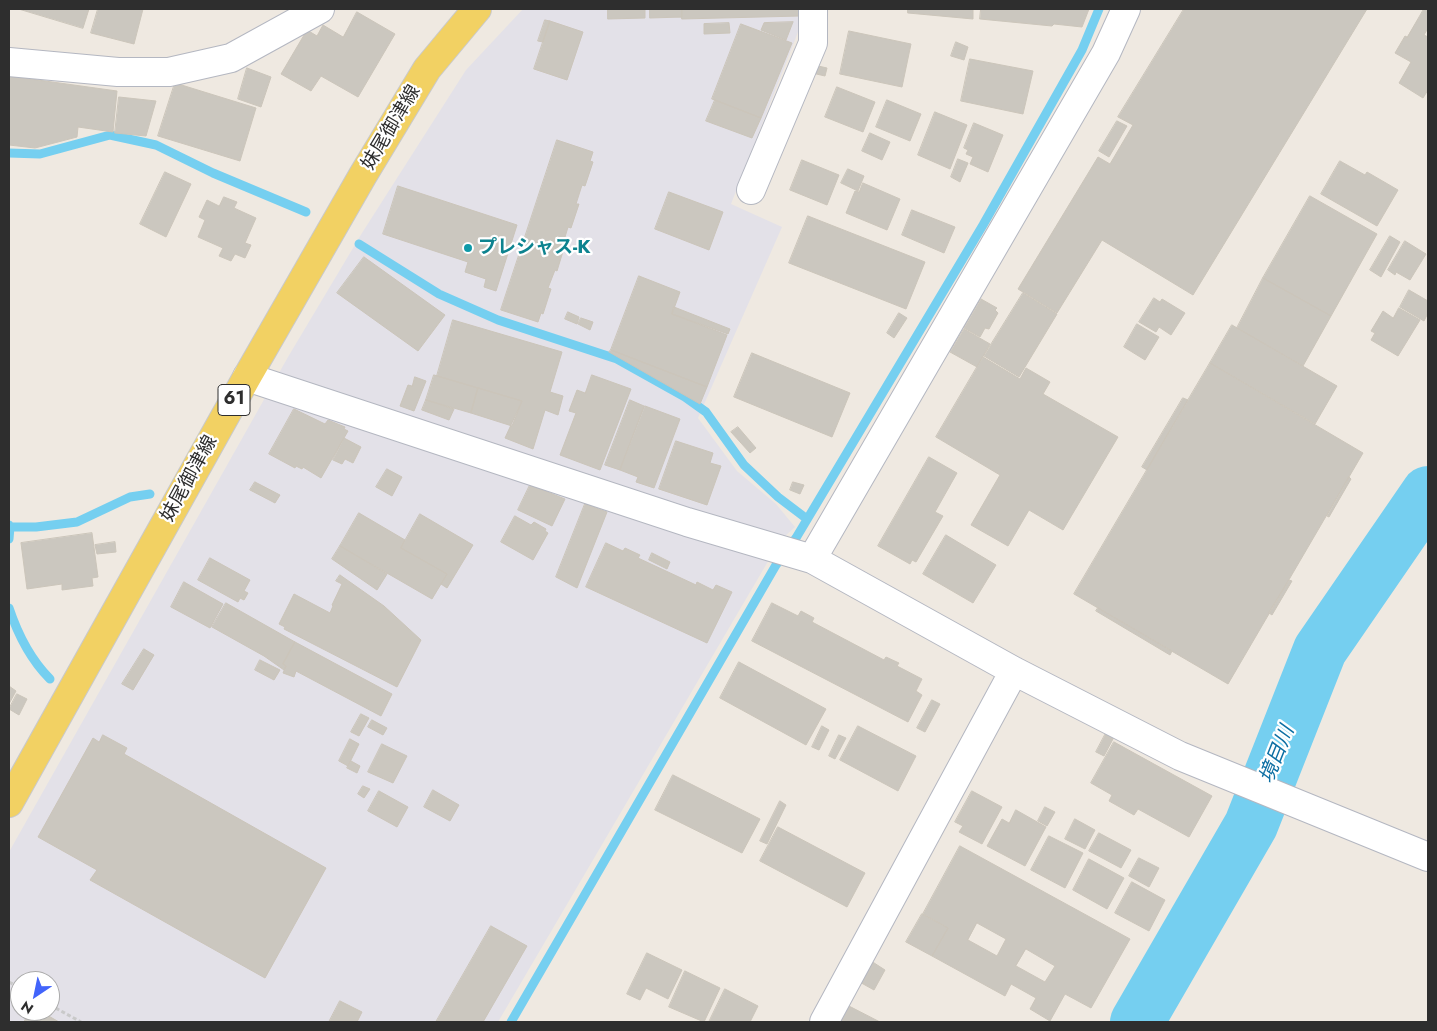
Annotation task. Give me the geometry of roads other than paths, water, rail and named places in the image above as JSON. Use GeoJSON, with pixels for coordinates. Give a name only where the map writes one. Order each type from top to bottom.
{"type":"FeatureCollection","features":[{"type":"Feature","properties":{"kind":"main road","name":"妹尾御津線"},"geometry":{"type":"LineString","coordinates":[[9,803],[247,377],[364,175],[427,69],[477,9]]}},
{"type":"Feature","properties":{"kind":"street"},"geometry":{"type":"LineString","coordinates":[[9,62],[118,72],[169,72],[231,58],[320,9]]}},
{"type":"Feature","properties":{"kind":"street"},"geometry":{"type":"LineString","coordinates":[[751,190],[813,43],[813,9]]}},
{"type":"Feature","properties":{"kind":"street"},"geometry":{"type":"LineString","coordinates":[[794,553],[1106,53],[1126,9]]}},
{"type":"Feature","properties":{"kind":"street"},"geometry":{"type":"LineString","coordinates":[[247,377],[687,522],[794,553],[1014,671],[1180,756],[1428,857]]}},
{"type":"Feature","properties":{"kind":"street"},"geometry":{"type":"LineString","coordinates":[[824,1022],[1014,671]]}},
{"type":"Feature","properties":{"kind":"waterway"},"geometry":{"type":"LineString","coordinates":[[511,1022],[776,565],[796,538],[983,225],[1082,50],[1099,9]]}},
{"type":"Feature","properties":{"kind":"waterway"},"geometry":{"type":"LineString","coordinates":[[9,153],[40,154],[110,135],[156,145],[213,173],[306,212]]}},
{"type":"Feature","properties":{"kind":"waterway"},"geometry":{"type":"LineString","coordinates":[[359,244],[439,294],[498,320],[617,359],[685,397],[706,412],[744,465],[778,497],[807,519]]}},
{"type":"Feature","properties":{"kind":"waterway","name":"境目川"},"geometry":{"type":"LineString","coordinates":[[1137,1022],[1251,825],[1320,650],[1428,493]]}},
{"type":"Feature","properties":{"kind":"waterway"},"geometry":{"type":"LineString","coordinates":[[10,527],[36,527],[77,522],[130,497],[150,494]]}},
{"type":"Feature","properties":{"kind":"waterway"},"geometry":{"type":"LineString","coordinates":[[9,525],[9,539]]}},
{"type":"Feature","properties":{"kind":"waterway"},"geometry":{"type":"LineString","coordinates":[[9,608],[25,646],[50,679]]}},
{"type":"Feature","properties":{"kind":"place","name":"プレシャス-K"},"geometry":{"type":"Point","coordinates":[468,248]}}]}
